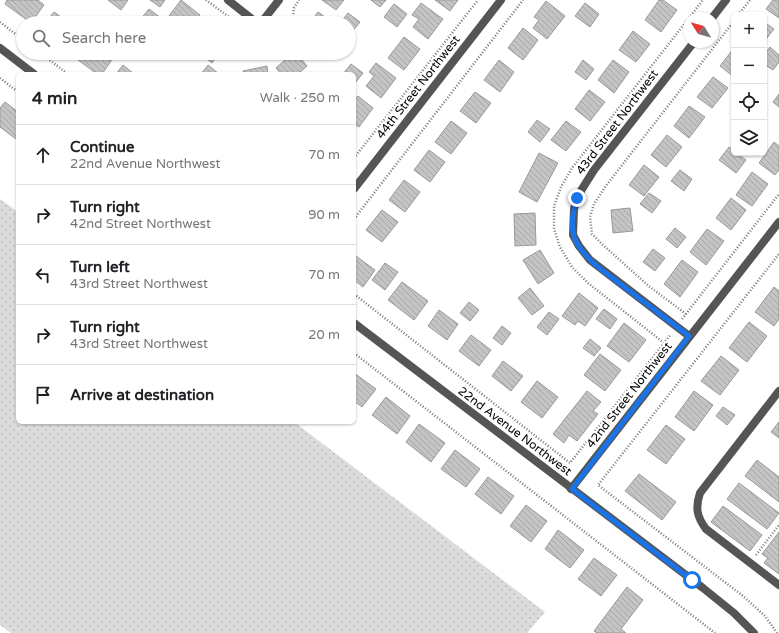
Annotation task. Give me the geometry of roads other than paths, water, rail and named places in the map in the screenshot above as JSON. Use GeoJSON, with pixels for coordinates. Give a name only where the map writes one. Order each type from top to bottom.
{"type":"FeatureCollection","features":[{"type":"Feature","properties":{"kind":"street"},"geometry":{"type":"LineString","coordinates":[[228,0],[248,16]]}},
{"type":"Feature","properties":{"kind":"street"},"geometry":{"type":"LineString","coordinates":[[266,16],[279,0]]}},
{"type":"Feature","properties":{"kind":"street","name":"44th Street Northwest"},"geometry":{"type":"LineString","coordinates":[[356,186],[501,0]]}},
{"type":"Feature","properties":{"kind":"street"},"geometry":{"type":"LineString","coordinates":[[717,12],[726,0]]}},
{"type":"Feature","properties":{"kind":"street"},"geometry":{"type":"LineString","coordinates":[[0,48],[31,72]]}},
{"type":"Feature","properties":{"kind":"street","name":"43rd Street Northwest"},"geometry":{"type":"LineString","coordinates":[[689,48],[594,170],[577,198],[572,225],[573,235],[579,246],[590,260],[689,336]]}},
{"type":"Feature","properties":{"kind":"street","name":"42nd Street Northwest"},"geometry":{"type":"LineString","coordinates":[[572,489],[689,336],[779,222]]}},
{"type":"Feature","properties":{"kind":"street","name":"22nd Avenue Northwest"},"geometry":{"type":"LineString","coordinates":[[356,325],[728,608],[754,633]]}},
{"type":"Feature","properties":{"kind":"street"},"geometry":{"type":"LineString","coordinates":[[779,392],[700,493],[697,503],[697,512],[706,529],[779,585]]}}]}
